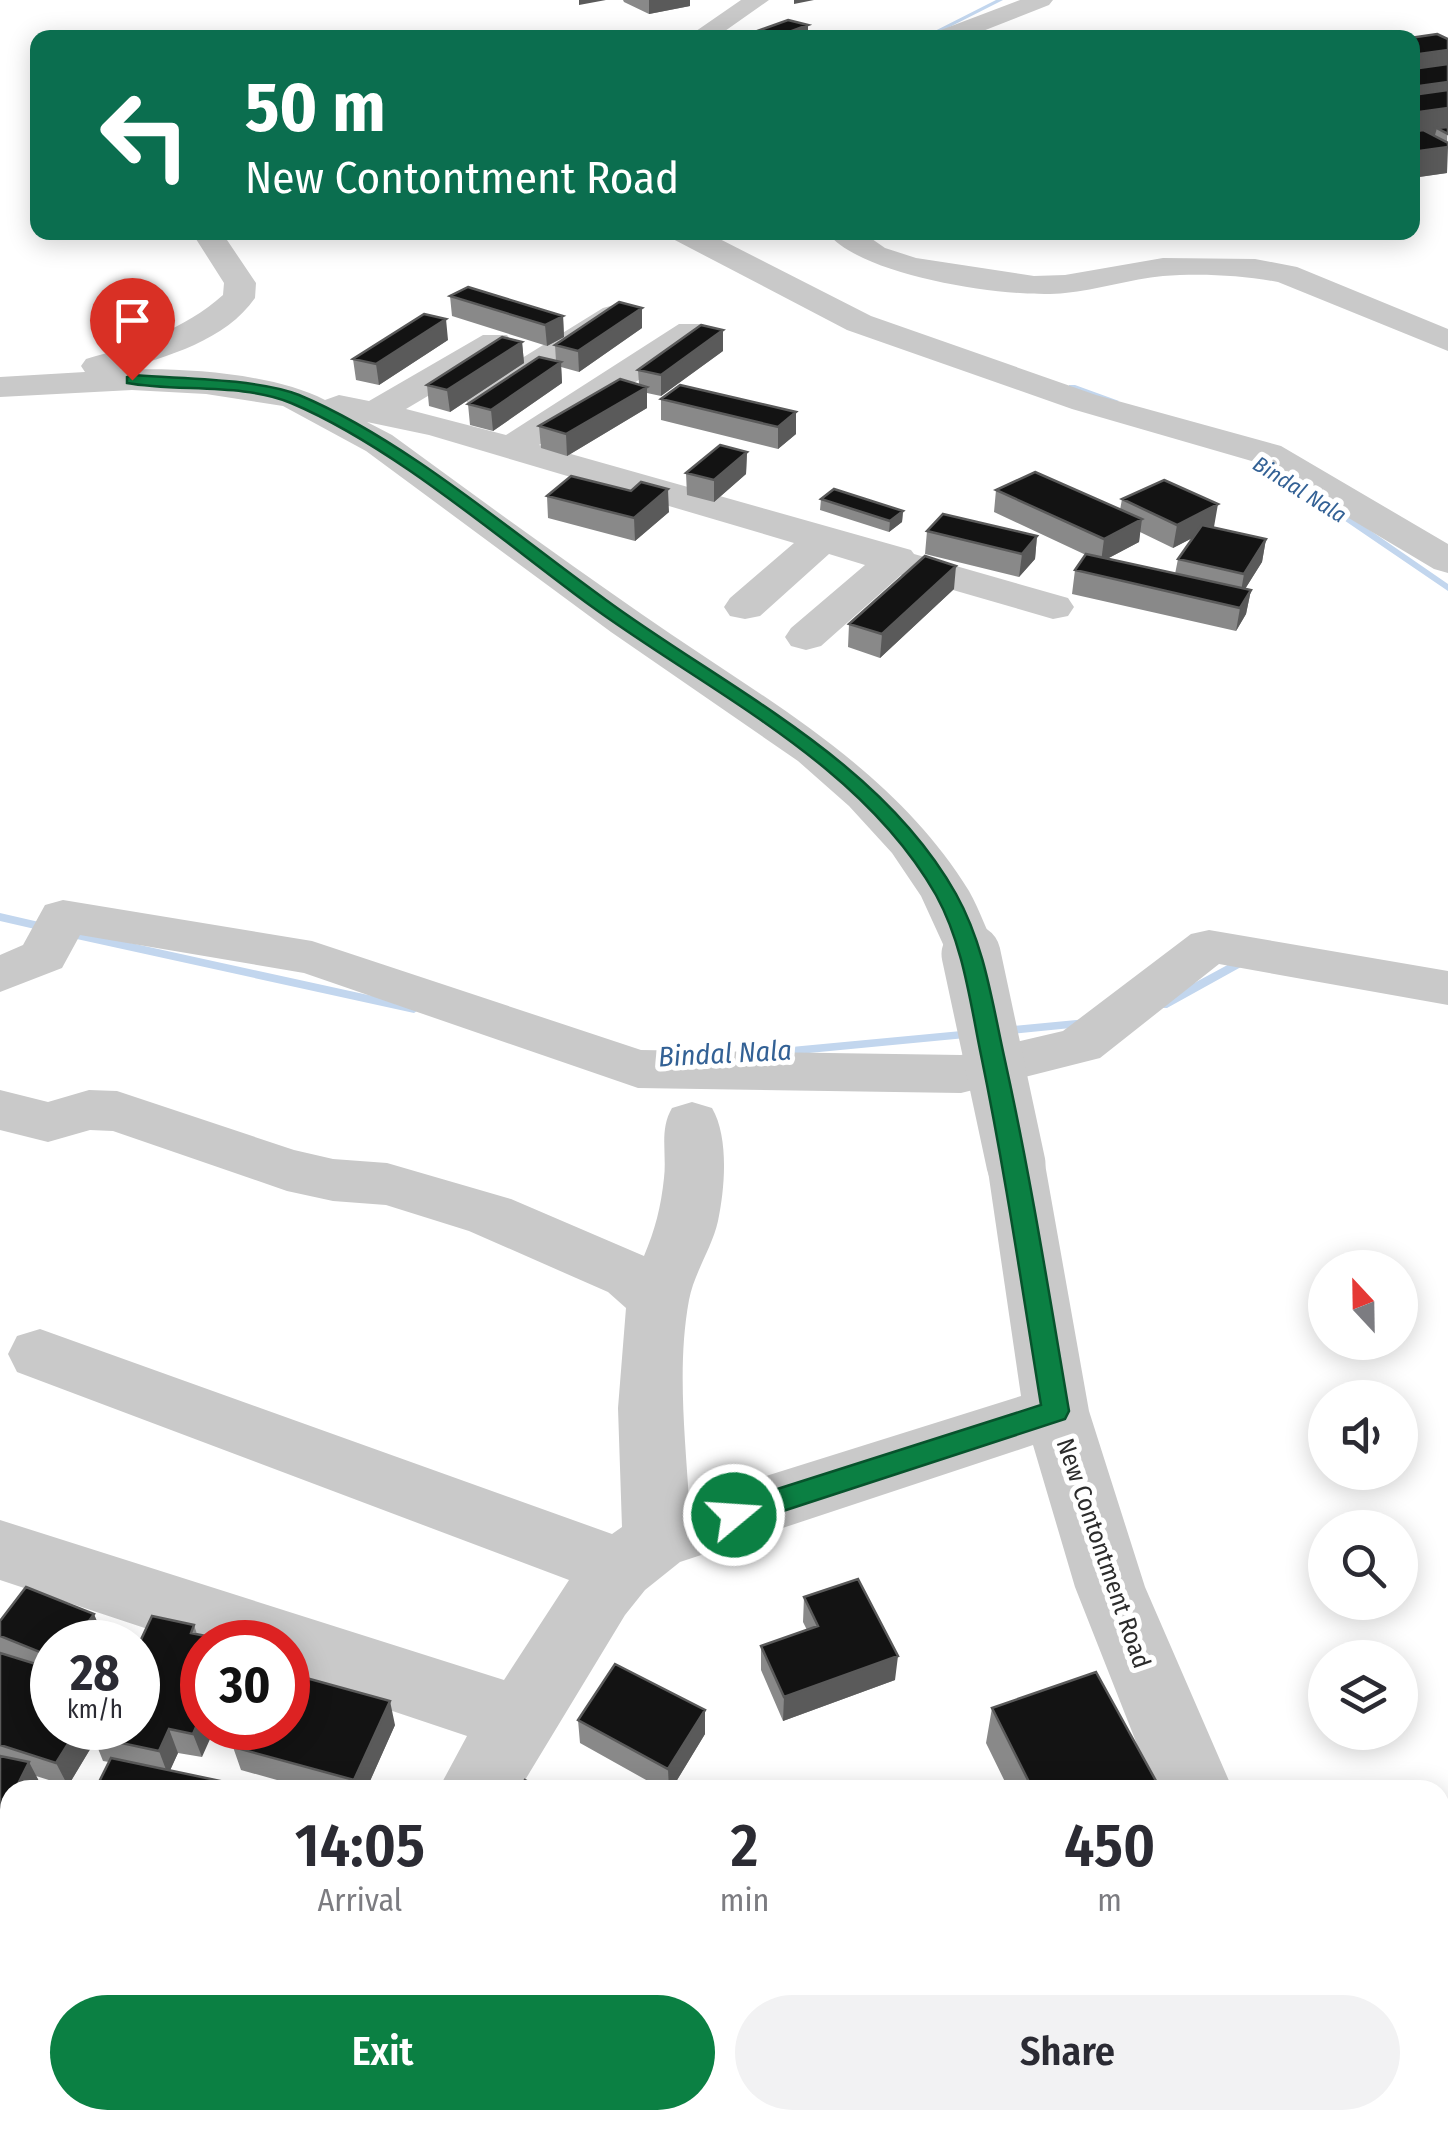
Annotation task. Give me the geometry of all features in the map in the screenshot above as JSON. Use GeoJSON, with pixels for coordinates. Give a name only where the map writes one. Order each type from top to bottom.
{"type":"FeatureCollection","features":[{"type":"Feature","properties":{"kind":"street"},"geometry":{"type":"LineString","coordinates":[[710,30],[757,0]]}},
{"type":"Feature","properties":{"kind":"street"},"geometry":{"type":"LineString","coordinates":[[963,30],[1042,0]]}},
{"type":"Feature","properties":{"kind":"street"},"geometry":{"type":"LineString","coordinates":[[19,385],[159,349],[223,314],[240,298],[240,283],[217,240]]}},
{"type":"Feature","properties":{"kind":"street"},"geometry":{"type":"LineString","coordinates":[[697,240],[859,324],[1084,402],[1268,454],[1448,561]]}},
{"type":"Feature","properties":{"kind":"street"},"geometry":{"type":"LineString","coordinates":[[853,240],[874,255],[912,267],[1034,285],[1065,284],[1163,267],[1255,268],[1286,274],[1448,341]]}},
{"type":"Feature","properties":{"kind":"street"},"geometry":{"type":"LineString","coordinates":[[436,426],[614,315]]}},
{"type":"Feature","properties":{"kind":"street"},"geometry":{"type":"LineString","coordinates":[[510,447],[691,331]]}},
{"type":"Feature","properties":{"kind":"street"},"geometry":{"type":"LineString","coordinates":[[376,412],[495,342]]}},
{"type":"Feature","properties":{"kind":"street"},"geometry":{"type":"LineString","coordinates":[[19,385],[132,380],[188,383],[376,412],[896,558],[1053,607]]}},
{"type":"Feature","properties":{"kind":"street","name":"New Contontment Road"},"geometry":{"type":"LineString","coordinates":[[292,397],[379,444],[626,623],[814,750],[866,796],[909,844],[946,895],[972,954],[1016,1164],[1056,1411],[1110,1587],[1190,1780]]}},
{"type":"Feature","properties":{"kind":"street"},"geometry":{"type":"LineString","coordinates":[[745,607],[825,538]]}},
{"type":"Feature","properties":{"kind":"street"},"geometry":{"type":"LineString","coordinates":[[806,637],[896,558]]}},
{"type":"Feature","properties":{"kind":"street"},"geometry":{"type":"LineString","coordinates":[[0,975],[44,956],[63,916],[312,958],[638,1069],[961,1074],[1081,1044],[1209,946],[1448,988]]}},
{"type":"Feature","properties":{"kind":"street"},"geometry":{"type":"LineString","coordinates":[[0,1110],[48,1122],[89,1110],[117,1110],[287,1170],[333,1180],[387,1184],[431,1195],[490,1215],[630,1276],[658,1299]]}},
{"type":"Feature","properties":{"kind":"street"},"geometry":{"type":"LineString","coordinates":[[482,1780],[518,1719],[638,1554],[658,1299],[688,1221],[694,1174],[692,1122]]}},
{"type":"Feature","properties":{"kind":"street"},"geometry":{"type":"LineString","coordinates":[[40,1354],[638,1554],[1056,1411]]}},
{"type":"Feature","properties":{"kind":"street"},"geometry":{"type":"LineString","coordinates":[[0,1550],[215,1620]]}},
{"type":"Feature","properties":{"kind":"street"},"geometry":{"type":"LineString","coordinates":[[310,1651],[518,1719]]}},
{"type":"Feature","properties":{"kind":"building"},"geometry":{"type":"Polygon","coordinates":[[[788,20],[808,25],[795,30],[760,30],[788,20]]]}},
{"type":"Feature","properties":{"kind":"building"},"geometry":{"type":"Polygon","coordinates":[[[1437,34],[1448,39],[1448,50],[1420,54],[1420,37],[1437,34]]]}},
{"type":"Feature","properties":{"kind":"building"},"geometry":{"type":"Polygon","coordinates":[[[1448,64],[1448,82],[1420,86],[1420,68],[1448,64]]]}},
{"type":"Feature","properties":{"kind":"building"},"geometry":{"type":"Polygon","coordinates":[[[1448,90],[1448,108],[1420,112],[1420,94],[1448,90]]]}},
{"type":"Feature","properties":{"kind":"building"},"geometry":{"type":"Polygon","coordinates":[[[1420,131],[1448,143],[1448,147],[1420,151],[1420,131]]]}},
{"type":"Feature","properties":{"kind":"building"},"geometry":{"type":"Polygon","coordinates":[[[468,287],[563,316],[545,325],[450,296],[468,287]]]}},
{"type":"Feature","properties":{"kind":"building"},"geometry":{"type":"Polygon","coordinates":[[[619,302],[642,308],[578,351],[555,345],[619,302]]]}},
{"type":"Feature","properties":{"kind":"building"},"geometry":{"type":"Polygon","coordinates":[[[424,314],[446,319],[376,364],[353,359],[424,314]]]}},
{"type":"Feature","properties":{"kind":"building"},"geometry":{"type":"Polygon","coordinates":[[[701,325],[723,330],[661,375],[638,370],[701,325]]]}},
{"type":"Feature","properties":{"kind":"building"},"geometry":{"type":"Polygon","coordinates":[[[502,337],[522,342],[447,390],[427,385],[502,337]]]}},
{"type":"Feature","properties":{"kind":"building"},"geometry":{"type":"Polygon","coordinates":[[[539,357],[561,362],[491,410],[468,404],[539,357]]]}},
{"type":"Feature","properties":{"kind":"building"},"geometry":{"type":"Polygon","coordinates":[[[620,379],[647,387],[566,434],[539,426],[620,379]]]}},
{"type":"Feature","properties":{"kind":"building"},"geometry":{"type":"Polygon","coordinates":[[[680,385],[796,412],[778,427],[661,399],[680,385]]]}},
{"type":"Feature","properties":{"kind":"building"},"geometry":{"type":"Polygon","coordinates":[[[720,445],[747,452],[714,480],[686,473],[720,445]]]}},
{"type":"Feature","properties":{"kind":"building"},"geometry":{"type":"Polygon","coordinates":[[[1035,472],[1142,519],[1104,539],[996,490],[1035,472]]]}},
{"type":"Feature","properties":{"kind":"building"},"geometry":{"type":"Polygon","coordinates":[[[571,476],[631,491],[641,482],[668,489],[634,518],[547,496],[571,476]]]}},
{"type":"Feature","properties":{"kind":"building"},"geometry":{"type":"Polygon","coordinates":[[[1164,480],[1218,504],[1177,525],[1122,499],[1164,480]]]}},
{"type":"Feature","properties":{"kind":"building"},"geometry":{"type":"Polygon","coordinates":[[[834,489],[903,511],[890,521],[821,499],[834,489]]]}},
{"type":"Feature","properties":{"kind":"building"},"geometry":{"type":"Polygon","coordinates":[[[943,514],[1037,536],[1022,554],[927,531],[943,514]]]}},
{"type":"Feature","properties":{"kind":"building"},"geometry":{"type":"Polygon","coordinates":[[[1202,525],[1266,539],[1244,574],[1178,559],[1202,525]]]}},
{"type":"Feature","properties":{"kind":"building"},"geometry":{"type":"Polygon","coordinates":[[[1086,554],[1251,590],[1240,608],[1075,570],[1086,554]]]}},
{"type":"Feature","properties":{"kind":"building"},"geometry":{"type":"Polygon","coordinates":[[[925,556],[956,566],[882,634],[849,624],[925,556]]]}},
{"type":"Feature","properties":{"kind":"building"},"geometry":{"type":"Polygon","coordinates":[[[858,1579],[898,1656],[784,1697],[761,1646],[818,1626],[804,1597],[858,1579]]]}},
{"type":"Feature","properties":{"kind":"building"},"geometry":{"type":"Polygon","coordinates":[[[26,1587],[94,1614],[90,1620],[30,1620],[30,1648],[0,1636],[0,1621],[26,1587]]]}},
{"type":"Feature","properties":{"kind":"building"},"geometry":{"type":"Polygon","coordinates":[[[152,1616],[180,1622],[180,1731],[169,1729],[160,1749],[160,1620],[150,1620],[152,1616]]]}},
{"type":"Feature","properties":{"kind":"building"},"geometry":{"type":"Polygon","coordinates":[[[0,1653],[30,1662],[30,1750],[64,1750],[56,1763],[0,1745],[0,1653]]]}},
{"type":"Feature","properties":{"kind":"building"},"geometry":{"type":"Polygon","coordinates":[[[615,1664],[705,1710],[668,1769],[578,1720],[615,1664]]]}},
{"type":"Feature","properties":{"kind":"building"},"geometry":{"type":"Polygon","coordinates":[[[1096,1672],[1155,1780],[1028,1780],[992,1708],[1096,1672]]]}},
{"type":"Feature","properties":{"kind":"building"},"geometry":{"type":"Polygon","coordinates":[[[310,1679],[390,1701],[354,1780],[244,1750],[310,1750],[310,1679]]]}},
{"type":"Feature","properties":{"kind":"building"},"geometry":{"type":"Polygon","coordinates":[[[0,1756],[29,1762],[20,1780],[0,1780],[0,1756]]]}},
{"type":"Feature","properties":{"kind":"building"},"geometry":{"type":"Polygon","coordinates":[[[111,1758],[216,1780],[100,1780],[111,1758]]]}},
{"type":"Feature","properties":{"kind":"waterway","name":"Bindal Nala"},"geometry":{"type":"LineString","coordinates":[[939,30],[1000,0]]}},
{"type":"Feature","properties":{"kind":"waterway","name":"Bindal Nala"},"geometry":{"type":"LineString","coordinates":[[1072,387],[1115,401]]}},
{"type":"Feature","properties":{"kind":"waterway","name":"Bindal Nala"},"geometry":{"type":"LineString","coordinates":[[1313,495],[1448,588]]}},
{"type":"Feature","properties":{"kind":"waterway","name":"Bindal Nala"},"geometry":{"type":"LineString","coordinates":[[0,917],[48,928]]}},
{"type":"Feature","properties":{"kind":"waterway","name":"Bindal Nala"},"geometry":{"type":"LineString","coordinates":[[67,933],[414,1009]]}},
{"type":"Feature","properties":{"kind":"waterway","name":"Bindal Nala"},"geometry":{"type":"LineString","coordinates":[[1163,1005],[1246,959]]}},
{"type":"Feature","properties":{"kind":"waterway","name":"Bindal Nala"},"geometry":{"type":"LineString","coordinates":[[1002,1031],[1087,1023]]}},
{"type":"Feature","properties":{"kind":"waterway","name":"Bindal Nala"},"geometry":{"type":"LineString","coordinates":[[758,1054],[972,1034]]}},
{"type":"Feature","properties":{"kind":"route"},"geometry":{"type":"LineString","coordinates":[[132,380],[206,384],[292,397],[379,444],[626,623],[814,750],[866,796],[909,844],[946,895],[972,954],[1016,1164],[1056,1411],[734,1515]]}}]}
